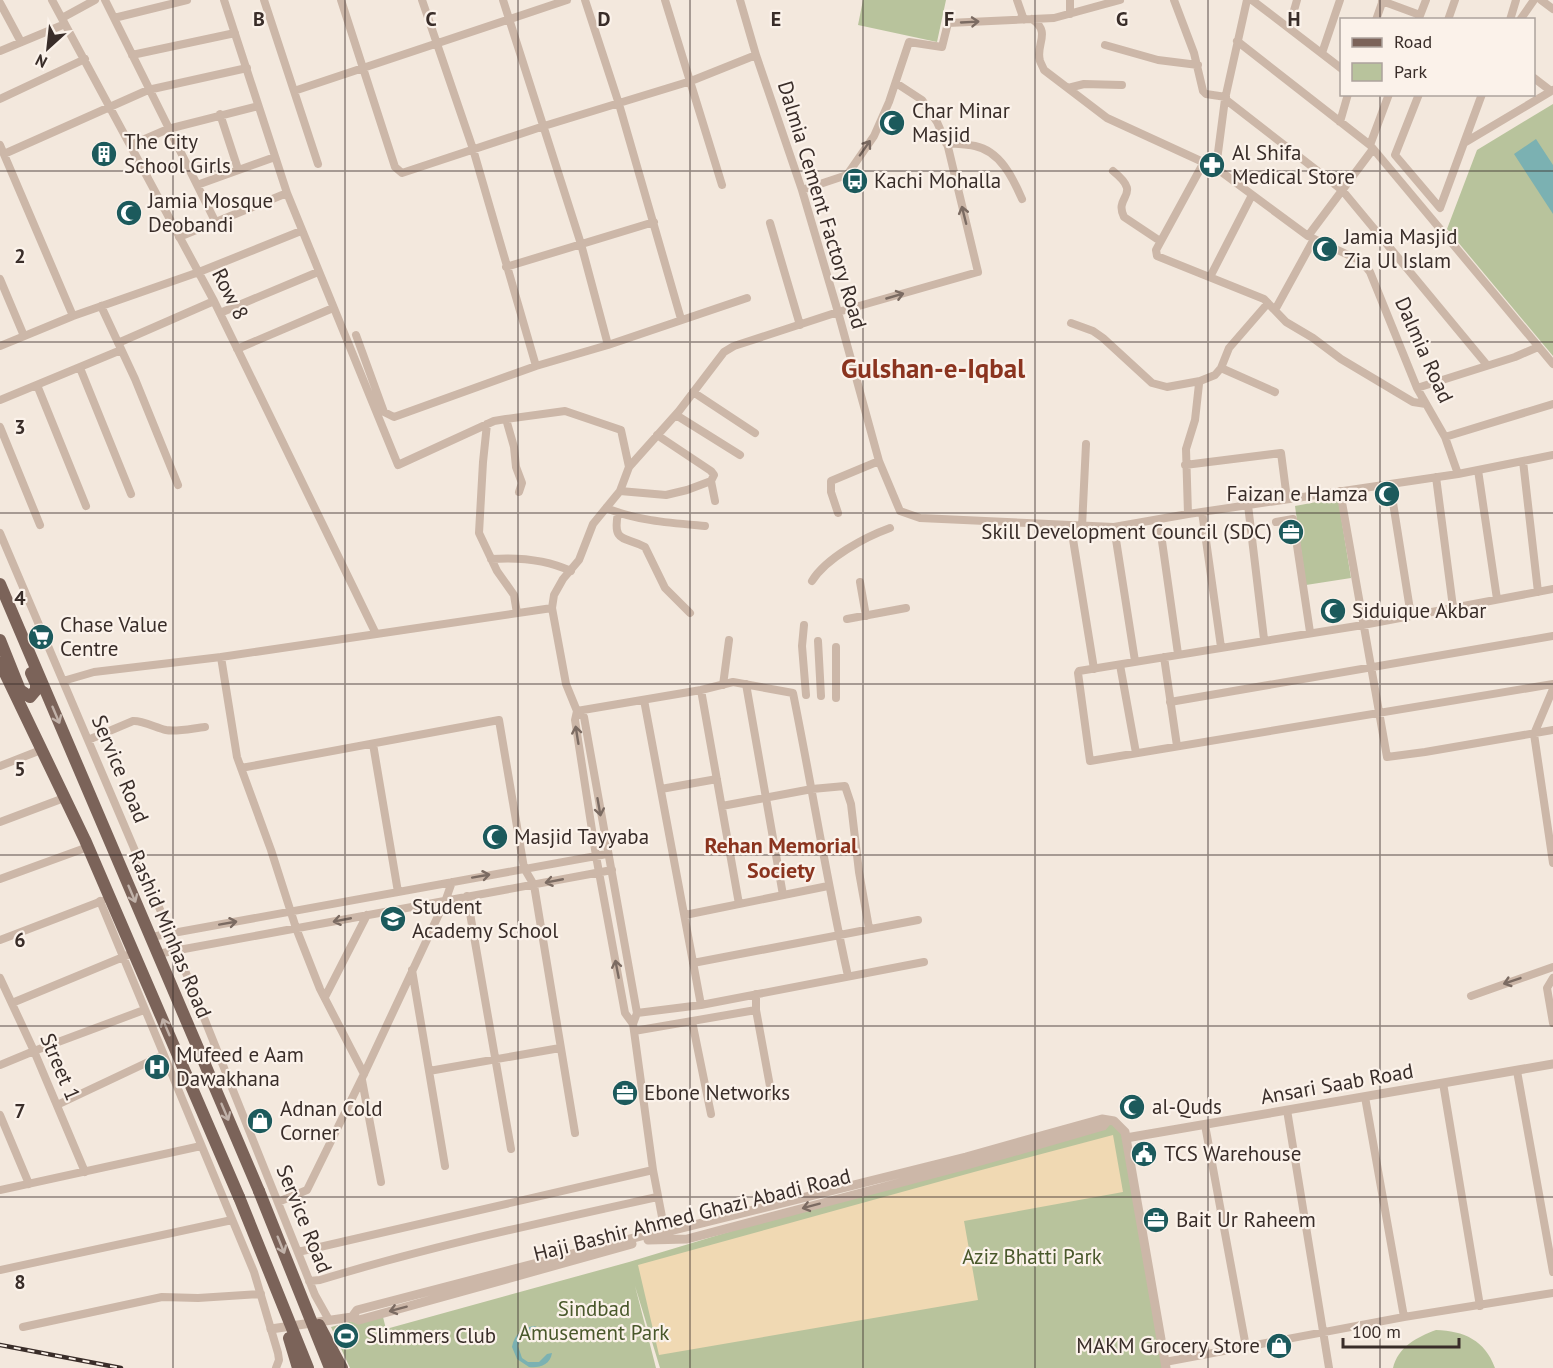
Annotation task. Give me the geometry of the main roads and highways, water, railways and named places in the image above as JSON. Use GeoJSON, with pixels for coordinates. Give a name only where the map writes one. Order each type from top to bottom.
{"type":"FeatureCollection","features":[{"type":"Feature","properties":{"kind":"main road","name":"Rashid Minhas Road"},"geometry":{"type":"LineString","coordinates":[[0,584],[259,1191],[330,1368]]}},
{"type":"Feature","properties":{"kind":"main road"},"geometry":{"type":"LineString","coordinates":[[0,591],[36,684],[36,690],[30,697],[20,690],[0,640]]}},
{"type":"Feature","properties":{"kind":"main road","name":"Rashid Minhas Road"},"geometry":{"type":"LineString","coordinates":[[0,663],[88,847],[105,900],[239,1197],[308,1368]]}},
{"type":"Feature","properties":{"kind":"main road"},"geometry":{"type":"LineString","coordinates":[[278,1296],[298,1368]]}},
{"type":"Feature","properties":{"kind":"main road"},"geometry":{"type":"LineString","coordinates":[[304,1304],[323,1332],[342,1368]]}},
{"type":"Feature","properties":{"kind":"water"},"geometry":{"type":"Polygon","coordinates":[[[1536,139],[1553,165],[1553,214],[1514,154],[1536,139]]]}},
{"type":"Feature","properties":{"kind":"water"},"geometry":{"type":"Polygon","coordinates":[[[534,1326],[543,1329],[550,1337],[544,1339],[533,1333],[522,1338],[518,1346],[522,1358],[528,1362],[539,1362],[547,1354],[552,1353],[544,1365],[529,1367],[517,1359],[512,1347],[519,1333],[534,1326]]]}},
{"type":"Feature","properties":{"kind":"railway"},"geometry":{"type":"LineString","coordinates":[[0,1345],[121,1368]]}},
{"type":"Feature","properties":{"kind":"place","name":"Char Minar Masjid"},"geometry":{"type":"Point","coordinates":[892,123]}},
{"type":"Feature","properties":{"kind":"place","name":"The City School Girls"},"geometry":{"type":"Point","coordinates":[104,154]}},
{"type":"Feature","properties":{"kind":"place","name":"Al Shifa Medical Store"},"geometry":{"type":"Point","coordinates":[1212,165]}},
{"type":"Feature","properties":{"kind":"place","name":"Kachi Mohalla"},"geometry":{"type":"Point","coordinates":[855,181]}},
{"type":"Feature","properties":{"kind":"place","name":"Jamia Mosque Deobandi"},"geometry":{"type":"Point","coordinates":[129,213]}},
{"type":"Feature","properties":{"kind":"place","name":"Jamia Masjid Zia Ul Islam"},"geometry":{"type":"Point","coordinates":[1325,249]}},
{"type":"Feature","properties":{"kind":"place","name":"Faizan e Hamza"},"geometry":{"type":"Point","coordinates":[1387,494]}},
{"type":"Feature","properties":{"kind":"place","name":"Skill Development Council (SDC)"},"geometry":{"type":"Point","coordinates":[1291,532]}},
{"type":"Feature","properties":{"kind":"place","name":"Siduique Akbar"},"geometry":{"type":"Point","coordinates":[1333,611]}},
{"type":"Feature","properties":{"kind":"place","name":"Chase Value Centre"},"geometry":{"type":"Point","coordinates":[41,637]}},
{"type":"Feature","properties":{"kind":"place","name":"Masjid Tayyaba"},"geometry":{"type":"Point","coordinates":[495,837]}},
{"type":"Feature","properties":{"kind":"place","name":"Student Academy School"},"geometry":{"type":"Point","coordinates":[393,919]}},
{"type":"Feature","properties":{"kind":"place","name":"Mufeed e Aam Dawakhana"},"geometry":{"type":"Point","coordinates":[157,1067]}},
{"type":"Feature","properties":{"kind":"place","name":"Ebone Networks"},"geometry":{"type":"Point","coordinates":[625,1093]}},
{"type":"Feature","properties":{"kind":"place","name":"al-Quds"},"geometry":{"type":"Point","coordinates":[1132,1107]}},
{"type":"Feature","properties":{"kind":"place","name":"Adnan Cold Corner"},"geometry":{"type":"Point","coordinates":[260,1121]}},
{"type":"Feature","properties":{"kind":"place","name":"TCS Warehouse"},"geometry":{"type":"Point","coordinates":[1144,1154]}},
{"type":"Feature","properties":{"kind":"place","name":"Bait Ur Raheem"},"geometry":{"type":"Point","coordinates":[1156,1220]}},
{"type":"Feature","properties":{"kind":"place","name":"Slimmers Club"},"geometry":{"type":"Point","coordinates":[346,1336]}},
{"type":"Feature","properties":{"kind":"place","name":"MAKM Grocery Store"},"geometry":{"type":"Point","coordinates":[1279,1346]}},
{"type":"Feature","properties":{"kind":"district","name":"Gulshan-e-Iqbal"},"geometry":{"type":"Point","coordinates":[933,369]}},
{"type":"Feature","properties":{"kind":"district","name":"Rehan Memorial Society"},"geometry":{"type":"Point","coordinates":[781,858]}},
{"type":"Feature","properties":{"kind":"park label","name":"Aziz Bhatti Park"},"geometry":{"type":"Point","coordinates":[1032,1257]}},
{"type":"Feature","properties":{"kind":"park label","name":"Sindbad Amusement Park"},"geometry":{"type":"Point","coordinates":[594,1321]}}]}
